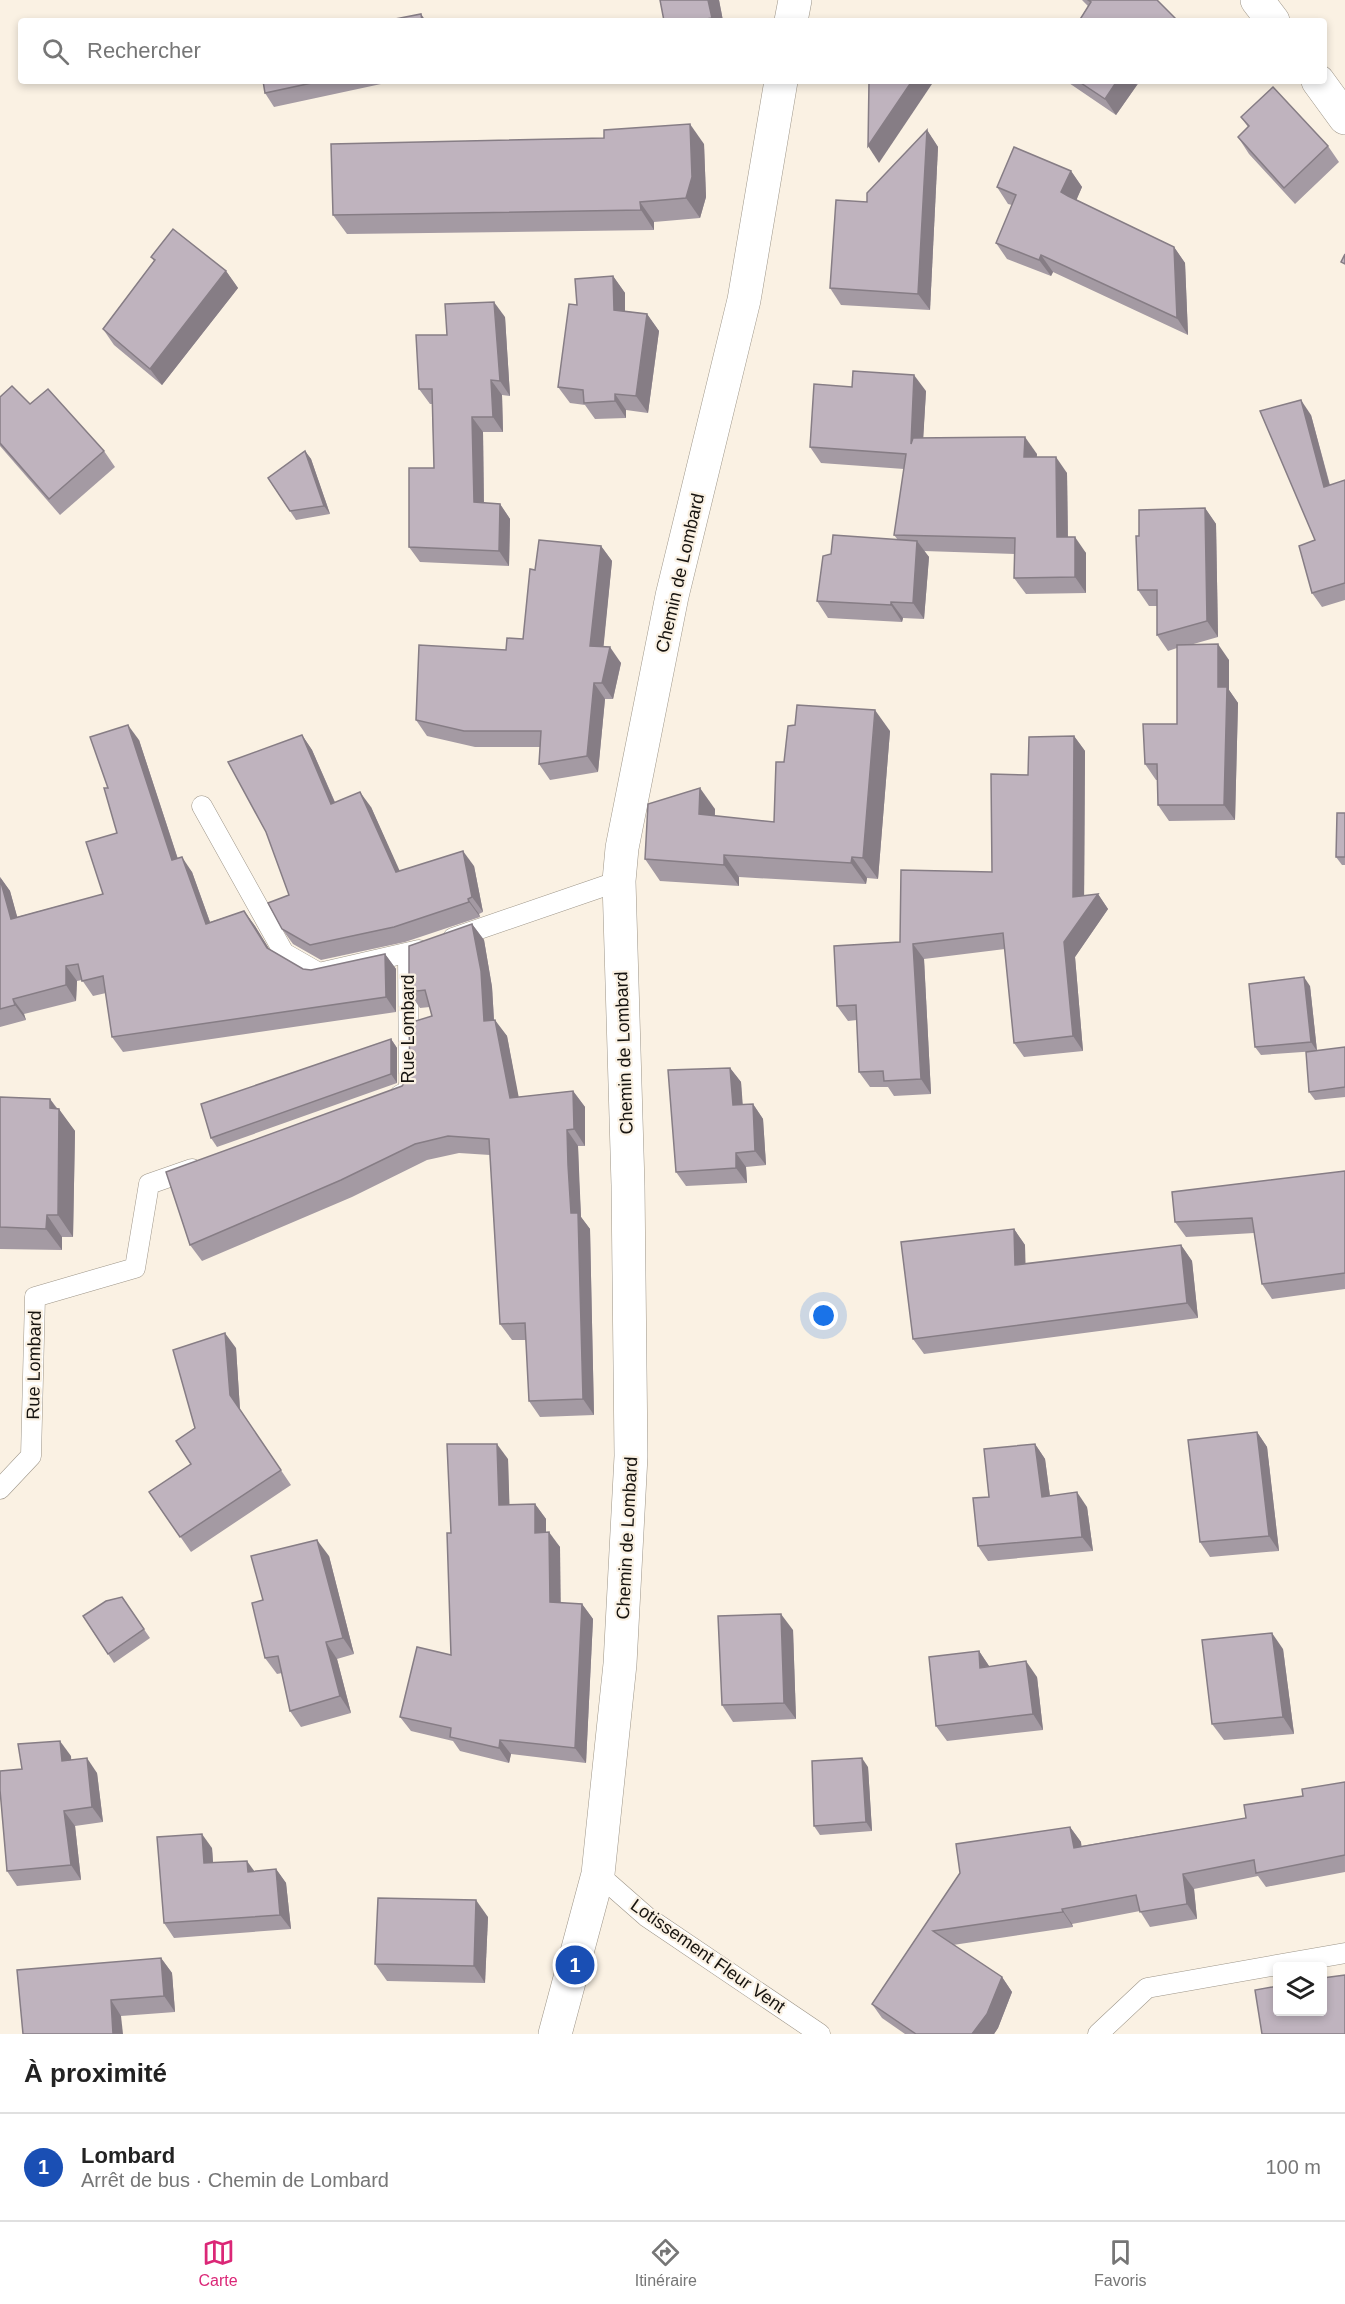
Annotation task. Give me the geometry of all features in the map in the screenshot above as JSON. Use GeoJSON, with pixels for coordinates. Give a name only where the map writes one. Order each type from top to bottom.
{"type":"FeatureCollection","features":[{"type":"Feature","properties":{"kind":"street"},"geometry":{"type":"LineString","coordinates":[[792,18],[795,0]]}},
{"type":"Feature","properties":{"kind":"street"},"geometry":{"type":"LineString","coordinates":[[1257,0],[1271,18]]}},
{"type":"Feature","properties":{"kind":"street","name":"Chemin de Lombard"},"geometry":{"type":"LineString","coordinates":[[555,2034],[598,1874],[620,1664],[631,1456],[628,1185],[619,881],[622,848],[672,596],[744,300],[780,84]]}},
{"type":"Feature","properties":{"kind":"street"},"geometry":{"type":"LineString","coordinates":[[1320,84],[1345,118]]}},
{"type":"Feature","properties":{"kind":"lane"},"geometry":{"type":"LineString","coordinates":[[202,806],[284,953],[319,973],[408,954]]}},
{"type":"Feature","properties":{"kind":"lane","name":"Rue Lombard"},"geometry":{"type":"LineString","coordinates":[[387,1100],[409,1091],[408,954],[619,881]]}},
{"type":"Feature","properties":{"kind":"lane","name":"Rue Lombard"},"geometry":{"type":"LineString","coordinates":[[0,1489],[31,1456],[35,1297],[135,1268],[149,1185],[206,1164]]}},
{"type":"Feature","properties":{"kind":"lane","name":"Lotissement Fleur Vent"},"geometry":{"type":"LineString","coordinates":[[598,1874],[646,1917],[820,2034]]}},
{"type":"Feature","properties":{"kind":"lane"},"geometry":{"type":"LineString","coordinates":[[1098,2034],[1147,1988],[1345,1953]]}},
{"type":"Feature","properties":{"kind":"building"},"geometry":{"type":"Polygon","coordinates":[[[660,0],[708,0],[712,18],[663,18],[660,0]]]}},
{"type":"Feature","properties":{"kind":"building"},"geometry":{"type":"Polygon","coordinates":[[[1088,0],[1157,0],[1175,18],[1081,18],[1091,2],[1088,0]]]}},
{"type":"Feature","properties":{"kind":"building"},"geometry":{"type":"Polygon","coordinates":[[[421,14],[422,18],[400,18],[421,14]]]}},
{"type":"Feature","properties":{"kind":"building"},"geometry":{"type":"Polygon","coordinates":[[[264,84],[307,84],[265,93],[264,84]]]}},
{"type":"Feature","properties":{"kind":"building"},"geometry":{"type":"Polygon","coordinates":[[[869,84],[910,84],[868,146],[869,84]]]}},
{"type":"Feature","properties":{"kind":"building"},"geometry":{"type":"Polygon","coordinates":[[[1082,84],[1115,84],[1105,99],[1082,84]]]}},
{"type":"Feature","properties":{"kind":"building"},"geometry":{"type":"Polygon","coordinates":[[[1273,87],[1328,146],[1284,188],[1238,137],[1249,126],[1241,117],[1273,87]]]}},
{"type":"Feature","properties":{"kind":"building"},"geometry":{"type":"Polygon","coordinates":[[[690,124],[692,177],[686,198],[640,202],[641,210],[333,215],[331,144],[604,138],[604,130],[690,124]]]}},
{"type":"Feature","properties":{"kind":"building"},"geometry":{"type":"Polygon","coordinates":[[[927,130],[918,294],[830,288],[836,200],[867,202],[867,193],[927,130]]]}},
{"type":"Feature","properties":{"kind":"building"},"geometry":{"type":"Polygon","coordinates":[[[1014,147],[1071,171],[1061,192],[1174,247],[1177,318],[1041,255],[1039,260],[996,243],[1016,195],[997,187],[1014,147]]]}},
{"type":"Feature","properties":{"kind":"building"},"geometry":{"type":"Polygon","coordinates":[[[173,229],[226,271],[150,369],[103,329],[155,260],[151,257],[173,229]]]}},
{"type":"Feature","properties":{"kind":"building"},"geometry":{"type":"Polygon","coordinates":[[[613,276],[614,310],[647,314],[636,396],[615,394],[615,401],[584,403],[583,390],[558,387],[569,304],[577,305],[575,279],[613,276]]]}},
{"type":"Feature","properties":{"kind":"building"},"geometry":{"type":"Polygon","coordinates":[[[494,302],[500,381],[491,380],[493,417],[472,417],[474,502],[500,504],[499,551],[409,547],[409,468],[434,468],[432,389],[419,389],[416,335],[447,335],[445,304],[494,302]]]}},
{"type":"Feature","properties":{"kind":"building"},"geometry":{"type":"Polygon","coordinates":[[[853,371],[914,375],[911,444],[913,438],[1025,437],[1024,457],[1056,457],[1057,537],[1075,537],[1075,577],[1014,578],[1015,538],[894,535],[906,454],[810,447],[814,384],[852,387],[853,371]]]}},
{"type":"Feature","properties":{"kind":"building"},"geometry":{"type":"Polygon","coordinates":[[[12,386],[30,404],[48,389],[104,451],[49,499],[0,443],[0,397],[12,386]]]}},
{"type":"Feature","properties":{"kind":"building"},"geometry":{"type":"Polygon","coordinates":[[[1301,400],[1324,487],[1345,480],[1345,583],[1312,593],[1299,546],[1315,540],[1260,411],[1301,400]]]}},
{"type":"Feature","properties":{"kind":"building"},"geometry":{"type":"Polygon","coordinates":[[[305,451],[324,506],[290,511],[268,478],[305,451]]]}},
{"type":"Feature","properties":{"kind":"building"},"geometry":{"type":"Polygon","coordinates":[[[1205,508],[1207,621],[1157,635],[1157,590],[1138,590],[1136,536],[1139,536],[1139,510],[1205,508]]]}},
{"type":"Feature","properties":{"kind":"building"},"geometry":{"type":"Polygon","coordinates":[[[833,535],[917,541],[913,603],[891,602],[891,605],[817,601],[823,556],[831,554],[833,535]]]}},
{"type":"Feature","properties":{"kind":"building"},"geometry":{"type":"Polygon","coordinates":[[[539,540],[601,546],[590,646],[610,647],[602,683],[594,683],[587,756],[539,764],[541,731],[464,731],[416,720],[419,645],[506,650],[507,638],[523,639],[530,569],[535,570],[539,540]]]}},
{"type":"Feature","properties":{"kind":"building"},"geometry":{"type":"Polygon","coordinates":[[[1218,644],[1218,687],[1227,687],[1224,805],[1158,805],[1157,764],[1145,764],[1143,724],[1177,724],[1177,645],[1218,644]]]}},
{"type":"Feature","properties":{"kind":"building"},"geometry":{"type":"Polygon","coordinates":[[[797,705],[875,710],[863,858],[852,857],[851,863],[724,855],[724,865],[645,859],[648,804],[700,788],[699,814],[774,822],[776,762],[784,762],[788,726],[795,725],[797,705]]]}},
{"type":"Feature","properties":{"kind":"building"},"geometry":{"type":"Polygon","coordinates":[[[128,725],[172,860],[182,857],[206,924],[244,911],[267,948],[303,969],[311,970],[385,954],[386,997],[112,1037],[103,976],[82,981],[78,964],[66,966],[66,985],[13,999],[15,1005],[0,1009],[0,879],[11,919],[103,894],[86,842],[117,833],[104,788],[108,788],[90,737],[128,725]]]}},
{"type":"Feature","properties":{"kind":"building"},"geometry":{"type":"Polygon","coordinates":[[[302,735],[331,804],[360,792],[396,872],[463,851],[472,897],[468,899],[469,902],[394,927],[310,945],[282,929],[268,903],[289,895],[266,832],[228,762],[302,735]]]}},
{"type":"Feature","properties":{"kind":"building"},"geometry":{"type":"Polygon","coordinates":[[[1074,736],[1073,897],[1098,894],[1064,942],[1073,1036],[1014,1043],[1003,933],[913,944],[921,1079],[884,1081],[883,1071],[859,1072],[856,1005],[837,1006],[834,946],[900,942],[901,870],[992,872],[991,774],[1028,775],[1029,737],[1074,736]]]}},
{"type":"Feature","properties":{"kind":"building"},"geometry":{"type":"Polygon","coordinates":[[[1337,813],[1345,813],[1345,857],[1336,857],[1337,813]]]}},
{"type":"Feature","properties":{"kind":"building"},"geometry":{"type":"Polygon","coordinates":[[[472,924],[481,971],[484,1021],[495,1020],[510,1098],[573,1091],[574,1129],[567,1130],[568,1165],[571,1213],[578,1213],[583,1399],[529,1401],[525,1323],[500,1324],[489,1139],[448,1136],[415,1144],[341,1180],[190,1245],[166,1172],[402,1086],[410,1075],[409,1023],[432,1016],[425,990],[409,992],[409,946],[472,924]]]}},
{"type":"Feature","properties":{"kind":"building"},"geometry":{"type":"Polygon","coordinates":[[[1304,977],[1311,1042],[1255,1047],[1249,984],[1304,977]]]}},
{"type":"Feature","properties":{"kind":"building"},"geometry":{"type":"Polygon","coordinates":[[[391,1039],[391,1074],[211,1138],[201,1104],[391,1039]]]}},
{"type":"Feature","properties":{"kind":"building"},"geometry":{"type":"Polygon","coordinates":[[[1345,1047],[1345,1087],[1309,1092],[1306,1052],[1345,1047]]]}},
{"type":"Feature","properties":{"kind":"building"},"geometry":{"type":"Polygon","coordinates":[[[730,1068],[733,1105],[753,1104],[755,1151],[736,1153],[736,1168],[676,1172],[668,1070],[730,1068]]]}},
{"type":"Feature","properties":{"kind":"building"},"geometry":{"type":"Polygon","coordinates":[[[0,1097],[50,1099],[50,1108],[59,1109],[58,1215],[47,1215],[46,1229],[0,1227],[0,1097]]]}},
{"type":"Feature","properties":{"kind":"building"},"geometry":{"type":"Polygon","coordinates":[[[1345,1171],[1345,1273],[1262,1284],[1252,1218],[1175,1222],[1172,1192],[1345,1171]]]}},
{"type":"Feature","properties":{"kind":"building"},"geometry":{"type":"Polygon","coordinates":[[[1014,1229],[1015,1265],[1181,1245],[1187,1303],[913,1339],[901,1242],[1014,1229]]]}},
{"type":"Feature","properties":{"kind":"building"},"geometry":{"type":"Polygon","coordinates":[[[225,1333],[230,1395],[281,1470],[180,1537],[149,1492],[191,1464],[176,1441],[195,1428],[173,1350],[225,1333]]]}},
{"type":"Feature","properties":{"kind":"building"},"geometry":{"type":"Polygon","coordinates":[[[1257,1432],[1269,1536],[1200,1542],[1188,1440],[1257,1432]]]}},
{"type":"Feature","properties":{"kind":"building"},"geometry":{"type":"Polygon","coordinates":[[[447,1444],[497,1444],[499,1505],[535,1504],[535,1533],[549,1532],[550,1602],[582,1604],[575,1748],[500,1740],[499,1748],[450,1737],[451,1728],[400,1717],[417,1647],[451,1655],[447,1533],[451,1533],[447,1444]]]}},
{"type":"Feature","properties":{"kind":"building"},"geometry":{"type":"Polygon","coordinates":[[[1035,1444],[1042,1497],[1077,1492],[1082,1537],[978,1546],[973,1498],[989,1497],[984,1449],[1035,1444]]]}},
{"type":"Feature","properties":{"kind":"building"},"geometry":{"type":"Polygon","coordinates":[[[317,1540],[343,1638],[326,1642],[340,1696],[290,1711],[278,1656],[265,1658],[252,1603],[263,1600],[251,1556],[317,1540]]]}},
{"type":"Feature","properties":{"kind":"building"},"geometry":{"type":"Polygon","coordinates":[[[122,1597],[144,1629],[108,1654],[83,1616],[106,1601],[122,1597]]]}},
{"type":"Feature","properties":{"kind":"building"},"geometry":{"type":"Polygon","coordinates":[[[781,1614],[784,1703],[722,1705],[718,1616],[781,1614]]]}},
{"type":"Feature","properties":{"kind":"building"},"geometry":{"type":"Polygon","coordinates":[[[1272,1633],[1283,1717],[1212,1724],[1202,1640],[1272,1633]]]}},
{"type":"Feature","properties":{"kind":"building"},"geometry":{"type":"Polygon","coordinates":[[[979,1651],[980,1668],[1026,1661],[1033,1714],[936,1726],[929,1657],[979,1651]]]}},
{"type":"Feature","properties":{"kind":"building"},"geometry":{"type":"Polygon","coordinates":[[[60,1741],[62,1761],[87,1758],[92,1807],[64,1811],[71,1865],[7,1871],[0,1771],[22,1769],[18,1744],[60,1741]]]}},
{"type":"Feature","properties":{"kind":"building"},"geometry":{"type":"Polygon","coordinates":[[[862,1758],[866,1822],[814,1826],[812,1761],[862,1758]]]}},
{"type":"Feature","properties":{"kind":"building"},"geometry":{"type":"Polygon","coordinates":[[[1345,1782],[1345,1855],[1256,1873],[1254,1860],[1183,1874],[1187,1904],[1140,1912],[1136,1895],[1062,1909],[1063,1912],[933,1931],[1002,1977],[987,2014],[972,2034],[916,2034],[872,2004],[960,1873],[956,1844],[1070,1827],[1074,1848],[1246,1818],[1244,1805],[1303,1796],[1302,1789],[1345,1782]]]}},
{"type":"Feature","properties":{"kind":"building"},"geometry":{"type":"Polygon","coordinates":[[[202,1834],[204,1863],[247,1861],[248,1872],[276,1869],[280,1915],[164,1923],[157,1837],[202,1834]]]}},
{"type":"Feature","properties":{"kind":"building"},"geometry":{"type":"Polygon","coordinates":[[[378,1898],[476,1900],[474,1966],[375,1964],[378,1898]]]}},
{"type":"Feature","properties":{"kind":"building"},"geometry":{"type":"Polygon","coordinates":[[[161,1958],[164,1996],[111,2000],[113,2034],[23,2034],[17,1970],[161,1958]]]}},
{"type":"Feature","properties":{"kind":"building"},"geometry":{"type":"Polygon","coordinates":[[[1345,1975],[1345,2034],[1262,2034],[1255,1990],[1273,1987],[1273,2016],[1327,2016],[1327,1977],[1345,1975]]]}},
{"type":"Feature","properties":{"kind":"place","name":"Lombard"},"geometry":{"type":"Point","coordinates":[575,1965]}}]}
